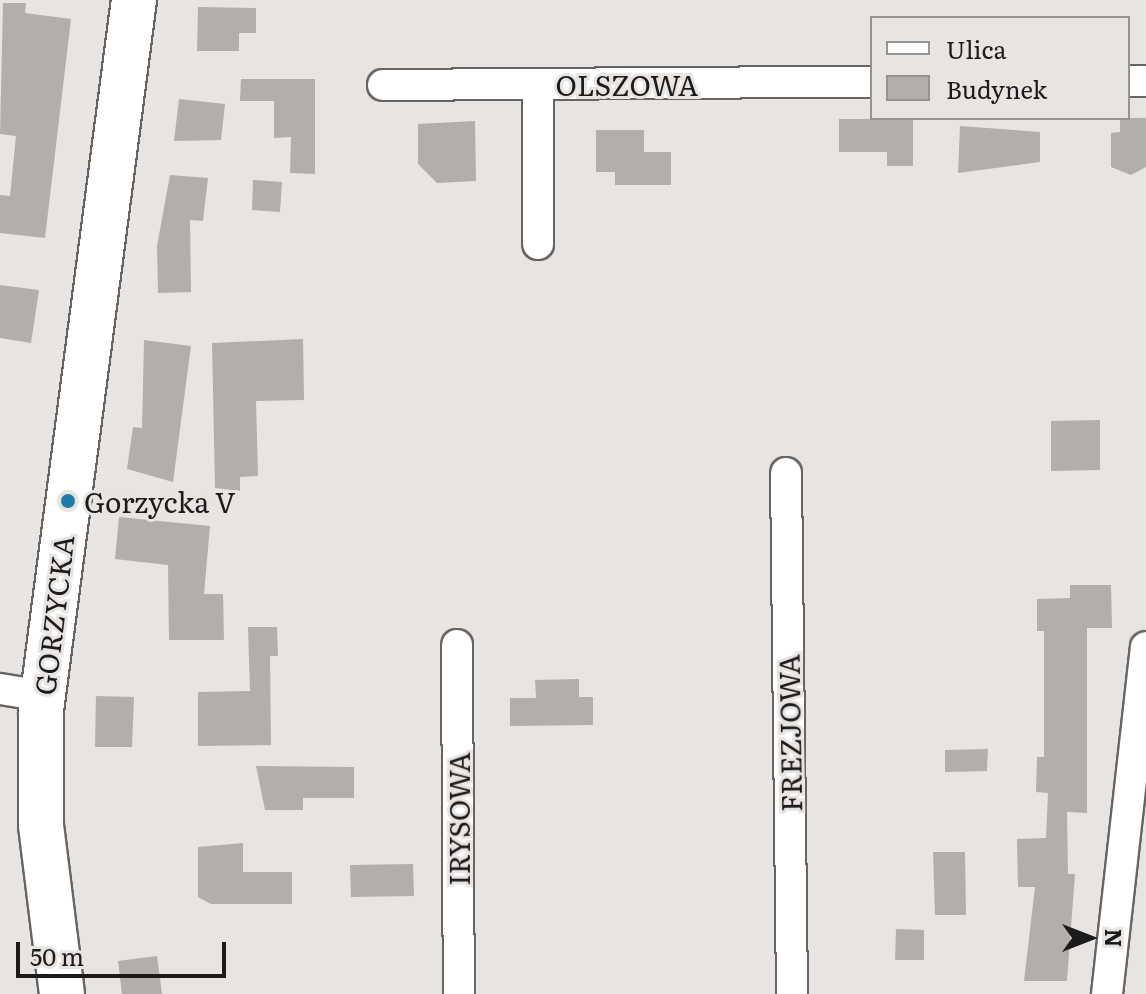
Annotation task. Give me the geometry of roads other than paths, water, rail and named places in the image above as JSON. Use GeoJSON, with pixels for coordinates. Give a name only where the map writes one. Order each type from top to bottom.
{"type":"FeatureCollection","features":[{"type":"Feature","properties":{"kind":"street","name":"GORZYCKA"},"geometry":{"type":"LineString","coordinates":[[62,994],[39,787],[43,696],[134,0]]}},
{"type":"Feature","properties":{"kind":"street","name":"OLSZOWA"},"geometry":{"type":"LineString","coordinates":[[383,85],[870,82]]}},
{"type":"Feature","properties":{"kind":"street"},"geometry":{"type":"LineString","coordinates":[[538,84],[538,244]]}},
{"type":"Feature","properties":{"kind":"street","name":"FREZJOWA"},"geometry":{"type":"LineString","coordinates":[[786,473],[792,994]]}},
{"type":"Feature","properties":{"kind":"street","name":"IRYSOWA"},"geometry":{"type":"LineString","coordinates":[[457,645],[459,994]]}},
{"type":"Feature","properties":{"kind":"street"},"geometry":{"type":"LineString","coordinates":[[1107,994],[1134,851],[1146,647]]}},
{"type":"Feature","properties":{"kind":"street"},"geometry":{"type":"LineString","coordinates":[[0,689],[43,696]]}},
{"type":"Feature","properties":{"kind":"place","name":"Gorzycka V"},"geometry":{"type":"Point","coordinates":[68,501]}}]}
